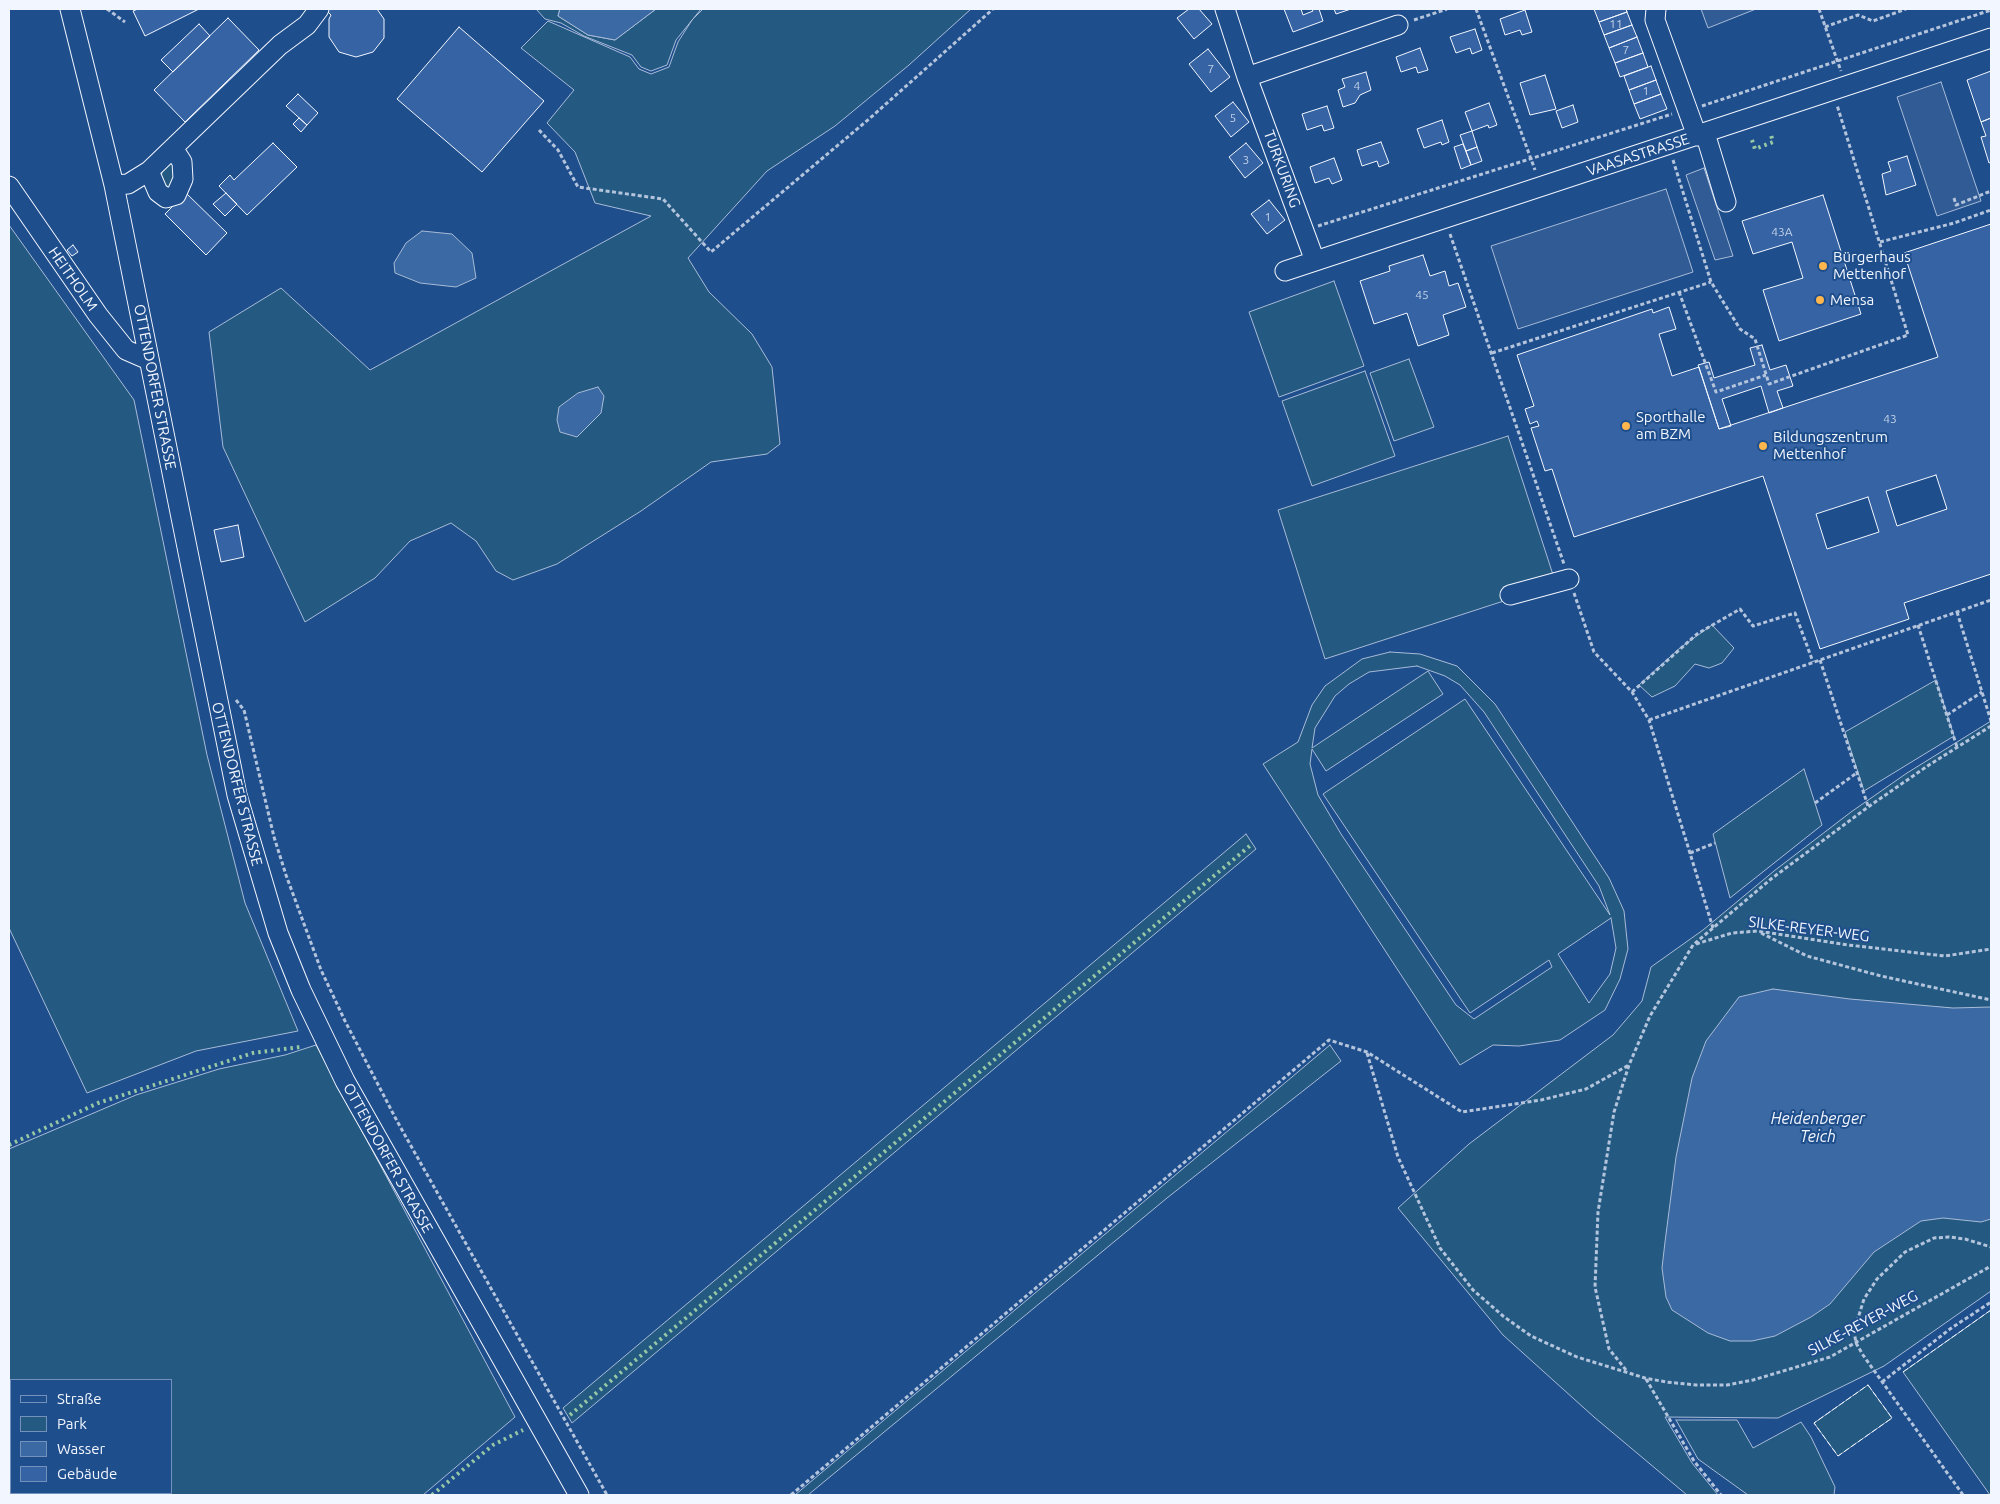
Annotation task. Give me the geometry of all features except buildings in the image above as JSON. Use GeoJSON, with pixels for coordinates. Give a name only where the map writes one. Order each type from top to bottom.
{"type":"FeatureCollection","features":[{"type":"Feature","properties":{"kind":"street","name":"OTTENDORFER STRASSE"},"geometry":{"type":"LineString","coordinates":[[70,9],[114,185],[237,795],[278,933],[301,990],[345,1081],[579,1495]]}},
{"type":"Feature","properties":{"kind":"street"},"geometry":{"type":"LineString","coordinates":[[114,185],[128,184],[148,171],[267,57],[307,25],[319,9]]}},
{"type":"Feature","properties":{"kind":"street","name":"TURKURING"},"geometry":{"type":"LineString","coordinates":[[1225,9],[1247,77],[1315,262]]}},
{"type":"Feature","properties":{"kind":"street"},"geometry":{"type":"LineString","coordinates":[[1656,9],[1655,20],[1687,110],[1701,135],[1726,202]]}},
{"type":"Feature","properties":{"kind":"street"},"geometry":{"type":"LineString","coordinates":[[1247,77],[1398,26]]}},
{"type":"Feature","properties":{"kind":"street","name":"VAASASTRASSE"},"geometry":{"type":"LineString","coordinates":[[1285,271],[1991,38]]}},
{"type":"Feature","properties":{"kind":"street"},"geometry":{"type":"LineString","coordinates":[[148,171],[158,192],[166,198],[176,195],[183,179],[182,162],[173,148]]}},
{"type":"Feature","properties":{"kind":"street","name":"HEITHOLM"},"geometry":{"type":"LineString","coordinates":[[11,194],[98,315],[126,350],[149,360]]}},
{"type":"Feature","properties":{"kind":"street"},"geometry":{"type":"LineString","coordinates":[[1510,595],[1569,579]]}},
{"type":"Feature","properties":{"kind":"path"},"geometry":{"type":"LineString","coordinates":[[106,9],[124,22]]}},
{"type":"Feature","properties":{"kind":"path"},"geometry":{"type":"LineString","coordinates":[[539,130],[558,150],[578,187],[663,199],[711,252],[869,119],[993,9]]}},
{"type":"Feature","properties":{"kind":"path"},"geometry":{"type":"LineString","coordinates":[[1398,26],[1447,9]]}},
{"type":"Feature","properties":{"kind":"path"},"geometry":{"type":"LineString","coordinates":[[1476,9],[1541,187]]}},
{"type":"Feature","properties":{"kind":"path"},"geometry":{"type":"LineString","coordinates":[[1668,145],[1711,282],[1740,329],[1755,339],[1769,384],[1908,336],[1880,242],[1839,88],[1837,60],[1819,9]]}},
{"type":"Feature","properties":{"kind":"path"},"geometry":{"type":"LineString","coordinates":[[1825,27],[1858,15],[1873,21],[1906,9]]}},
{"type":"Feature","properties":{"kind":"path"},"geometry":{"type":"LineString","coordinates":[[1304,230],[1657,117],[1687,110],[1991,10]]}},
{"type":"Feature","properties":{"kind":"path"},"geometry":{"type":"LineString","coordinates":[[1954,198],[1956,206],[1991,191]]}},
{"type":"Feature","properties":{"kind":"path"},"geometry":{"type":"LineString","coordinates":[[1880,242],[1954,223],[1991,210]]}},
{"type":"Feature","properties":{"kind":"path"},"geometry":{"type":"LineString","coordinates":[[1492,353],[1711,282]]}},
{"type":"Feature","properties":{"kind":"path"},"geometry":{"type":"LineString","coordinates":[[1679,292],[1716,392],[1766,375]]}},
{"type":"Feature","properties":{"kind":"path"},"geometry":{"type":"LineString","coordinates":[[1649,720],[1991,600]]}},
{"type":"Feature","properties":{"kind":"path"},"geometry":{"type":"LineString","coordinates":[[1632,692],[1697,634],[1740,609],[1753,626],[1795,613],[1813,662]]}},
{"type":"Feature","properties":{"kind":"path"},"geometry":{"type":"LineString","coordinates":[[1957,612],[1991,721]]}},
{"type":"Feature","properties":{"kind":"path"},"geometry":{"type":"LineString","coordinates":[[1918,625],[1957,747]]}},
{"type":"Feature","properties":{"kind":"path"},"geometry":{"type":"LineString","coordinates":[[1820,660],[1868,806]]}},
{"type":"Feature","properties":{"kind":"path"},"geometry":{"type":"LineString","coordinates":[[1947,715],[1982,692]]}},
{"type":"Feature","properties":{"kind":"path"},"geometry":{"type":"LineString","coordinates":[[235,698],[244,710],[274,837],[286,875],[321,970],[344,1021],[401,1130],[607,1495]]}},
{"type":"Feature","properties":{"kind":"path"},"geometry":{"type":"LineString","coordinates":[[1693,945],[1771,879],[1868,806],[1991,726]]}},
{"type":"Feature","properties":{"kind":"path"},"geometry":{"type":"LineString","coordinates":[[1815,803],[1858,772]]}},
{"type":"Feature","properties":{"kind":"path"},"geometry":{"type":"LineString","coordinates":[[1690,853],[1715,843]]}},
{"type":"Feature","properties":{"kind":"path"},"geometry":{"type":"LineString","coordinates":[[1758,931],[1807,956],[1881,976],[1991,1000]]}},
{"type":"Feature","properties":{"kind":"path","name":"SILKE-REYER-WEG"},"geometry":{"type":"LineString","coordinates":[[1991,948],[1945,956],[1848,945],[1758,931],[1732,933],[1693,945],[1650,1016],[1629,1065],[1614,1112],[1605,1157],[1598,1212],[1595,1287],[1609,1349],[1629,1372],[1646,1378],[1696,1385],[1726,1385],[1806,1365],[1856,1344],[1991,1266]]}},
{"type":"Feature","properties":{"kind":"path"},"geometry":{"type":"LineString","coordinates":[[791,1495],[1329,1040],[1367,1052],[1462,1112],[1541,1100],[1586,1089],[1629,1065]]}},
{"type":"Feature","properties":{"kind":"path"},"geometry":{"type":"LineString","coordinates":[[1367,1052],[1398,1156],[1440,1248],[1473,1290],[1503,1316],[1532,1336],[1578,1357],[1629,1372]]}},
{"type":"Feature","properties":{"kind":"path"},"geometry":{"type":"LineString","coordinates":[[1963,1495],[1856,1344],[1854,1331],[1864,1299],[1877,1279],[1905,1252],[1934,1238],[1949,1237],[1965,1239],[1991,1247]]}},
{"type":"Feature","properties":{"kind":"path"},"geometry":{"type":"LineString","coordinates":[[1882,1382],[1950,1329],[1991,1302]]}},
{"type":"Feature","properties":{"kind":"path"},"geometry":{"type":"LineString","coordinates":[[1646,1378],[1694,1461],[1721,1495]]}},
{"type":"Feature","properties":{"kind":"green space"},"geometry":{"type":"Polygon","coordinates":[[[536,9],[560,9],[558,16],[588,35],[615,40],[656,9],[701,9],[676,40],[667,65],[651,71],[641,67],[632,55],[584,36],[561,23],[545,19],[536,9]]]}},
{"type":"Feature","properties":{"kind":"green space"},"geometry":{"type":"Polygon","coordinates":[[[703,9],[971,9],[909,65],[835,126],[767,171],[688,258],[709,292],[752,334],[772,367],[780,444],[767,454],[711,462],[641,511],[557,564],[513,580],[496,571],[476,541],[451,523],[410,541],[375,578],[305,622],[223,447],[209,332],[281,288],[370,370],[651,216],[595,203],[575,152],[547,123],[574,90],[521,48],[548,21],[630,57],[639,69],[651,74],[669,67],[678,42],[692,20],[703,9]]]}},
{"type":"Feature","properties":{"kind":"green space"},"geometry":{"type":"Polygon","coordinates":[[[172,160],[177,163],[170,193],[159,183],[163,169],[172,160]]]}},
{"type":"Feature","properties":{"kind":"green space"},"geometry":{"type":"Polygon","coordinates":[[[9,225],[134,400],[207,755],[245,903],[298,1031],[196,1051],[87,1093],[9,928],[9,225]]]}},
{"type":"Feature","properties":{"kind":"green space"},"geometry":{"type":"Polygon","coordinates":[[[1334,281],[1364,366],[1279,397],[1249,312],[1334,281]]]}},
{"type":"Feature","properties":{"kind":"green space"},"geometry":{"type":"Polygon","coordinates":[[[1409,359],[1434,427],[1394,441],[1370,373],[1409,359]]]}},
{"type":"Feature","properties":{"kind":"green space"},"geometry":{"type":"Polygon","coordinates":[[[1365,371],[1395,456],[1312,486],[1282,401],[1365,371]]]}},
{"type":"Feature","properties":{"kind":"green space"},"geometry":{"type":"Polygon","coordinates":[[[1508,436],[1556,584],[1325,659],[1278,510],[1508,436]]]}},
{"type":"Feature","properties":{"kind":"green space"},"geometry":{"type":"Polygon","coordinates":[[[1712,625],[1734,648],[1722,663],[1709,668],[1695,664],[1675,686],[1652,697],[1639,685],[1680,648],[1712,625]]]}},
{"type":"Feature","properties":{"kind":"green space"},"geometry":{"type":"Polygon","coordinates":[[[1390,652],[1420,654],[1457,666],[1495,704],[1609,878],[1624,911],[1628,949],[1620,979],[1605,1010],[1560,1040],[1519,1046],[1493,1045],[1460,1065],[1263,764],[1298,742],[1312,705],[1325,686],[1362,659],[1390,652]],[[1417,666],[1369,672],[1349,684],[1335,696],[1315,728],[1312,748],[1428,671],[1443,694],[1326,771],[1312,749],[1310,764],[1318,795],[1341,834],[1456,1005],[1474,1019],[1552,967],[1549,960],[1470,1013],[1323,794],[1465,699],[1610,915],[1599,886],[1484,712],[1460,685],[1445,676],[1417,666]],[[1611,918],[1558,954],[1589,1003],[1610,974],[1616,948],[1611,918]]]}},
{"type":"Feature","properties":{"kind":"green space"},"geometry":{"type":"Polygon","coordinates":[[[1936,680],[1954,736],[1864,791],[1845,732],[1936,680]]]}},
{"type":"Feature","properties":{"kind":"green space"},"geometry":{"type":"Polygon","coordinates":[[[1991,721],[1991,1291],[1884,1366],[1778,1418],[1665,1417],[1692,1463],[1718,1495],[1687,1495],[1594,1417],[1503,1335],[1398,1208],[1469,1144],[1613,1035],[1642,1001],[1651,967],[1703,930],[1774,871],[1851,812],[1907,773],[1991,721]]]}},
{"type":"Feature","properties":{"kind":"green space"},"geometry":{"type":"Polygon","coordinates":[[[1804,769],[1822,825],[1730,898],[1713,834],[1804,769]]]}},
{"type":"Feature","properties":{"kind":"green space"},"geometry":{"type":"Polygon","coordinates":[[[1246,834],[1256,849],[572,1423],[563,1408],[1246,834]]]}},
{"type":"Feature","properties":{"kind":"green space"},"geometry":{"type":"Polygon","coordinates":[[[316,1045],[515,1417],[423,1495],[9,1495],[9,1149],[136,1095],[219,1069],[285,1055],[316,1045]]]}},
{"type":"Feature","properties":{"kind":"green space"},"geometry":{"type":"Polygon","coordinates":[[[1330,1045],[1341,1061],[1167,1198],[808,1495],[795,1495],[1330,1045]]]}},
{"type":"Feature","properties":{"kind":"green space"},"geometry":{"type":"Polygon","coordinates":[[[1991,1310],[1991,1495],[1990,1495],[1903,1372],[1991,1310]]]}},
{"type":"Feature","properties":{"kind":"green space"},"geometry":{"type":"Polygon","coordinates":[[[1868,1385],[1892,1418],[1838,1456],[1814,1423],[1868,1385]]]}},
{"type":"Feature","properties":{"kind":"green space"},"geometry":{"type":"Polygon","coordinates":[[[1676,1420],[1737,1420],[1753,1448],[1801,1422],[1811,1437],[1835,1487],[1834,1495],[1748,1495],[1698,1459],[1676,1420]]]}},
{"type":"Feature","properties":{"kind":"shaded area"},"geometry":{"type":"Polygon","coordinates":[[[1701,9],[1756,9],[1708,28],[1701,9]]]}},
{"type":"Feature","properties":{"kind":"shaded area"},"geometry":{"type":"Polygon","coordinates":[[[1941,82],[1981,201],[1937,216],[1897,97],[1941,82]]]}},
{"type":"Feature","properties":{"kind":"shaded area"},"geometry":{"type":"Polygon","coordinates":[[[1704,168],[1733,256],[1715,260],[1686,175],[1704,168]]]}},
{"type":"Feature","properties":{"kind":"shaded area"},"geometry":{"type":"Polygon","coordinates":[[[1666,189],[1693,272],[1518,329],[1491,246],[1666,189]]]}},
{"type":"Feature","properties":{"kind":"water"},"geometry":{"type":"Polygon","coordinates":[[[560,9],[656,9],[615,40],[588,35],[558,16],[560,9]]]}},
{"type":"Feature","properties":{"kind":"water"},"geometry":{"type":"Polygon","coordinates":[[[422,231],[452,234],[472,253],[476,278],[456,287],[420,283],[395,273],[394,263],[406,243],[422,231]]]}},
{"type":"Feature","properties":{"kind":"water"},"geometry":{"type":"Polygon","coordinates":[[[598,387],[604,396],[601,413],[577,437],[560,432],[557,420],[559,407],[578,393],[598,387]]]}},
{"type":"Feature","properties":{"kind":"water","name":"Heidenberger Teich"},"geometry":{"type":"Polygon","coordinates":[[[1773,989],[1850,999],[1953,1008],[1991,1007],[1991,1219],[1981,1222],[1943,1218],[1921,1221],[1874,1252],[1830,1304],[1811,1317],[1775,1336],[1752,1341],[1730,1341],[1708,1333],[1672,1310],[1666,1297],[1662,1268],[1665,1242],[1676,1157],[1692,1078],[1706,1041],[1739,997],[1773,989]]]}},
{"type":"Feature","properties":{"kind":"hedge"},"geometry":{"type":"LineString","coordinates":[[1752,140],[1755,149],[1773,142],[1771,135]]}},
{"type":"Feature","properties":{"kind":"hedge"},"geometry":{"type":"LineString","coordinates":[[570,1415],[1252,844]]}},
{"type":"Feature","properties":{"kind":"hedge"},"geometry":{"type":"LineString","coordinates":[[9,1145],[98,1103],[253,1053],[300,1047]]}},
{"type":"Feature","properties":{"kind":"hedge"},"geometry":{"type":"LineString","coordinates":[[432,1495],[493,1445],[523,1430]]}},
{"type":"Feature","properties":{"kind":"fence"},"geometry":{"type":"LineString","coordinates":[[1903,1372],[1991,1310]]}},
{"type":"Feature","properties":{"kind":"fence"},"geometry":{"type":"LineString","coordinates":[[1868,1385],[1892,1418],[1838,1456],[1814,1423],[1868,1385]]}},
{"type":"Feature","properties":{"kind":"place","name":"Bürgerhaus Mettenhof"},"geometry":{"type":"Point","coordinates":[1823,266]}},
{"type":"Feature","properties":{"kind":"place","name":"Mensa"},"geometry":{"type":"Point","coordinates":[1820,300]}},
{"type":"Feature","properties":{"kind":"place","name":"Sporthalle am BZM"},"geometry":{"type":"Point","coordinates":[1626,426]}},
{"type":"Feature","properties":{"kind":"place","name":"Bildungszentrum Mettenhof"},"geometry":{"type":"Point","coordinates":[1763,446]}}]}
